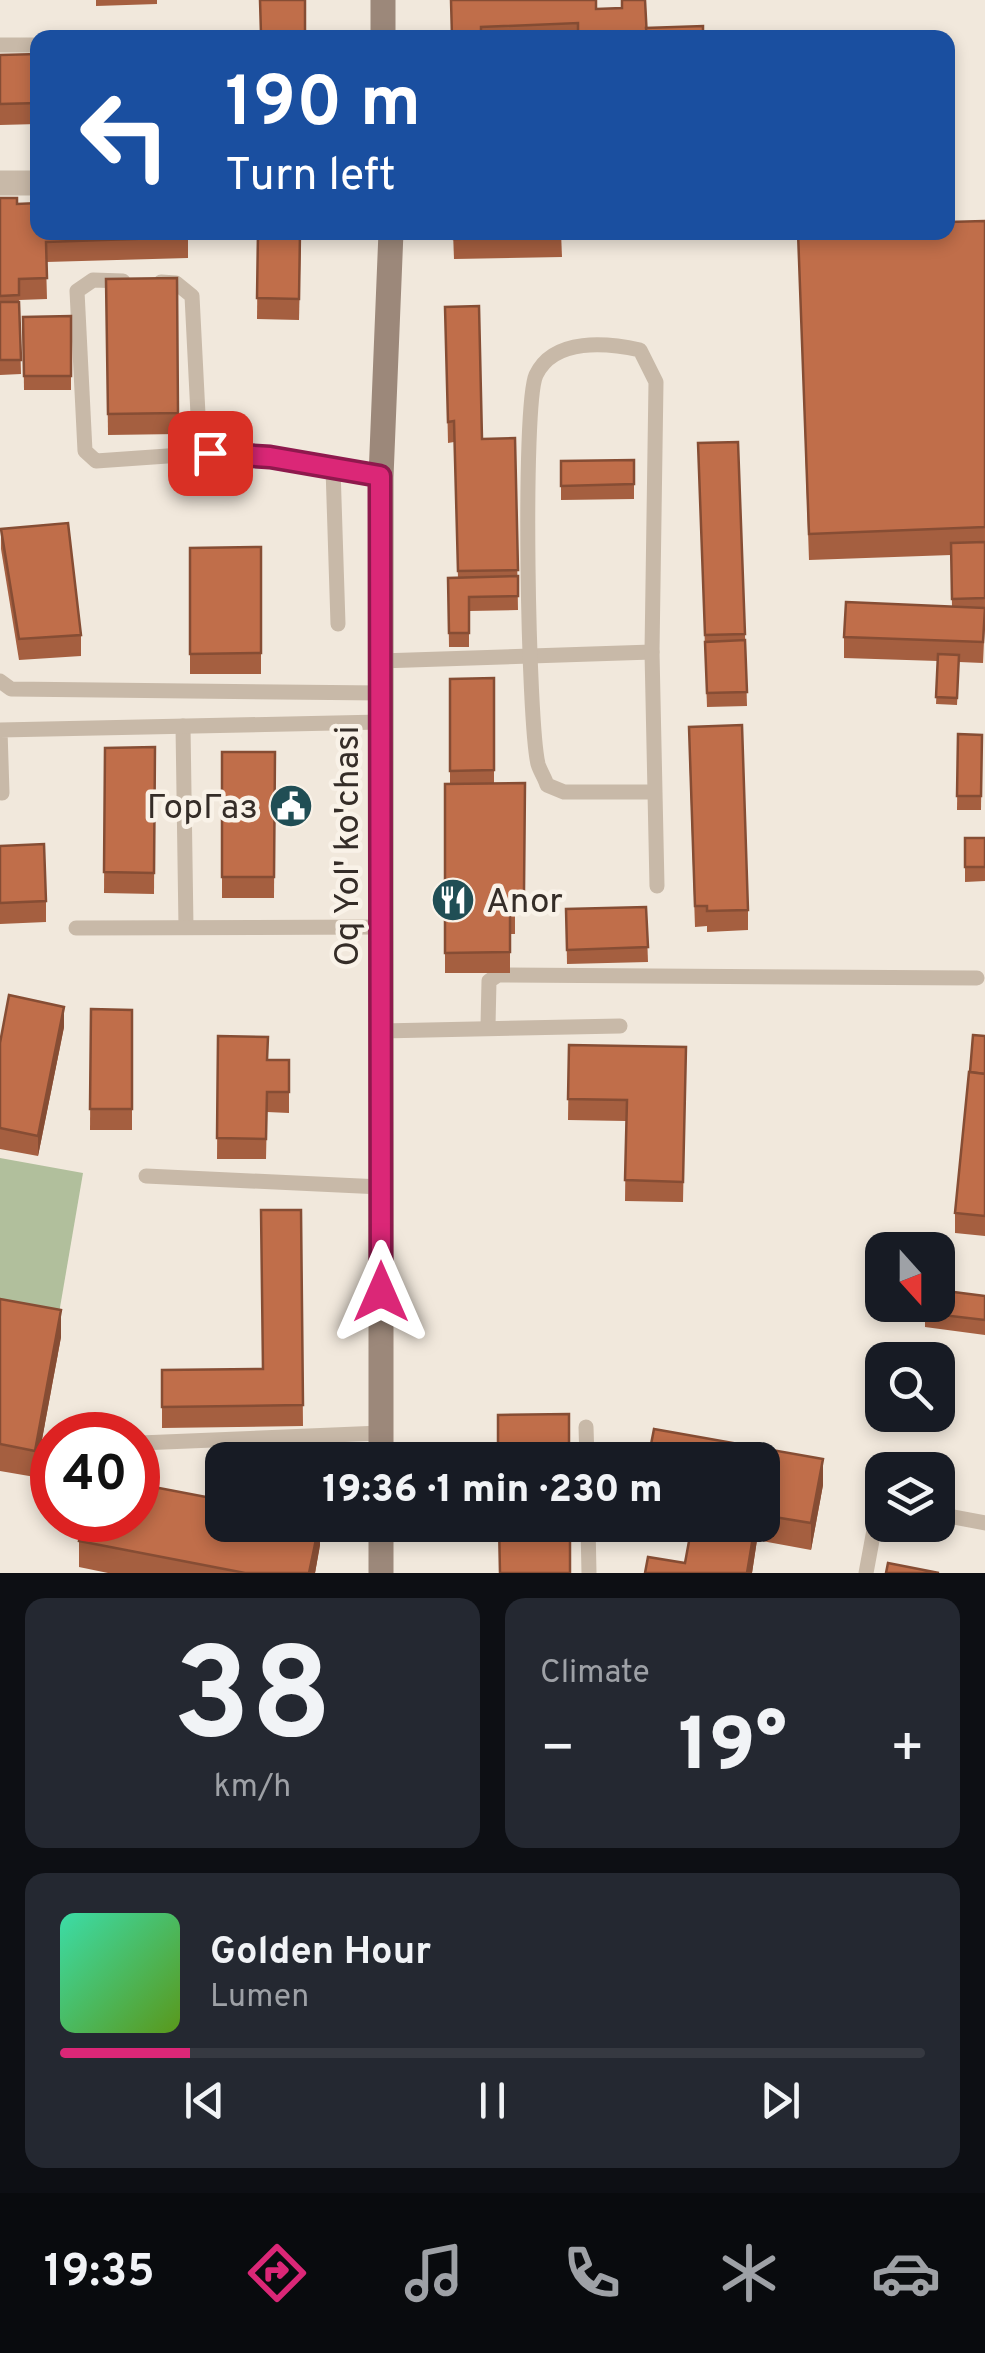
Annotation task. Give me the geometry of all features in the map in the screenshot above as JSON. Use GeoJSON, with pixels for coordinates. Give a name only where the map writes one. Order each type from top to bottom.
{"type":"FeatureCollection","features":[{"type":"Feature","properties":{"kind":"street"},"geometry":{"type":"LineString","coordinates":[[383,30],[384,0]]}},
{"type":"Feature","properties":{"kind":"street"},"geometry":{"type":"LineString","coordinates":[[0,183],[30,183]]}},
{"type":"Feature","properties":{"kind":"street","name":"Oq Yol' ko'chasi"},"geometry":{"type":"LineString","coordinates":[[381,1442],[380,476],[392,240]]}},
{"type":"Feature","properties":{"kind":"street"},"geometry":{"type":"LineString","coordinates":[[381,1542],[381,1573]]}},
{"type":"Feature","properties":{"kind":"lane"},"geometry":{"type":"LineString","coordinates":[[0,46],[30,45]]}},
{"type":"Feature","properties":{"kind":"lane"},"geometry":{"type":"LineString","coordinates":[[200,454],[192,296],[176,283],[92,280],[77,291],[85,451],[96,461],[200,454],[270,457],[380,476]]}},
{"type":"Feature","properties":{"kind":"lane"},"geometry":{"type":"LineString","coordinates":[[654,792],[564,792],[548,785],[538,764],[532,656],[530,416],[536,374],[556,355],[580,346],[608,343],[640,350],[656,382],[652,652],[656,886]]}},
{"type":"Feature","properties":{"kind":"lane"},"geometry":{"type":"LineString","coordinates":[[333,468],[338,624]]}},
{"type":"Feature","properties":{"kind":"lane"},"geometry":{"type":"LineString","coordinates":[[380,660],[652,652]]}},
{"type":"Feature","properties":{"kind":"lane"},"geometry":{"type":"LineString","coordinates":[[0,681],[11,690],[380,693]]}},
{"type":"Feature","properties":{"kind":"lane"},"geometry":{"type":"LineString","coordinates":[[2,793],[0,730],[381,722]]}},
{"type":"Feature","properties":{"kind":"lane"},"geometry":{"type":"LineString","coordinates":[[183,726],[186,927]]}},
{"type":"Feature","properties":{"kind":"lane"},"geometry":{"type":"LineString","coordinates":[[76,928],[381,927]]}},
{"type":"Feature","properties":{"kind":"lane"},"geometry":{"type":"LineString","coordinates":[[488,1026],[489,981],[498,975],[976,978]]}},
{"type":"Feature","properties":{"kind":"lane"},"geometry":{"type":"LineString","coordinates":[[381,1031],[620,1026]]}},
{"type":"Feature","properties":{"kind":"lane"},"geometry":{"type":"LineString","coordinates":[[146,1176],[381,1187]]}},
{"type":"Feature","properties":{"kind":"lane"},"geometry":{"type":"LineString","coordinates":[[586,1427],[586,1442]]}},
{"type":"Feature","properties":{"kind":"lane"},"geometry":{"type":"LineString","coordinates":[[160,1442],[381,1434]]}},
{"type":"Feature","properties":{"kind":"lane"},"geometry":{"type":"LineString","coordinates":[[955,1517],[985,1523]]}},
{"type":"Feature","properties":{"kind":"lane"},"geometry":{"type":"LineString","coordinates":[[588,1542],[589,1573]]}},
{"type":"Feature","properties":{"kind":"lane"},"geometry":{"type":"LineString","coordinates":[[866,1573],[872,1542]]}},
{"type":"Feature","properties":{"kind":"green space"},"geometry":{"type":"Polygon","coordinates":[[[0,1158],[83,1173],[57,1325],[0,1315],[0,1158]]]}},
{"type":"Feature","properties":{"kind":"building"},"geometry":{"type":"Polygon","coordinates":[[[260,0],[305,0],[305,30],[261,30],[260,0]]]}},
{"type":"Feature","properties":{"kind":"building"},"geometry":{"type":"Polygon","coordinates":[[[451,0],[596,0],[596,9],[622,8],[622,0],[645,0],[647,30],[578,30],[578,23],[452,30],[451,0]]]}},
{"type":"Feature","properties":{"kind":"building"},"geometry":{"type":"Polygon","coordinates":[[[703,26],[703,30],[646,30],[703,26]]]}},
{"type":"Feature","properties":{"kind":"building"},"geometry":{"type":"Polygon","coordinates":[[[30,54],[30,103],[0,104],[0,55],[30,54]]]}},
{"type":"Feature","properties":{"kind":"building"},"geometry":{"type":"Polygon","coordinates":[[[0,198],[17,198],[17,204],[30,203],[30,240],[103,240],[46,242],[47,278],[19,279],[19,295],[0,296],[0,198]]]}},
{"type":"Feature","properties":{"kind":"building"},"geometry":{"type":"Polygon","coordinates":[[[985,221],[985,527],[809,534],[798,240],[955,240],[955,222],[985,221]]]}},
{"type":"Feature","properties":{"kind":"building"},"geometry":{"type":"Polygon","coordinates":[[[258,240],[300,240],[299,299],[257,298],[258,240]]]}},
{"type":"Feature","properties":{"kind":"building"},"geometry":{"type":"Polygon","coordinates":[[[177,278],[178,413],[108,414],[106,279],[177,278]]]}},
{"type":"Feature","properties":{"kind":"building"},"geometry":{"type":"Polygon","coordinates":[[[0,302],[19,302],[21,360],[0,360],[0,302]]]}},
{"type":"Feature","properties":{"kind":"building"},"geometry":{"type":"Polygon","coordinates":[[[479,306],[482,439],[515,438],[518,570],[458,571],[454,421],[448,422],[445,307],[479,306]]]}},
{"type":"Feature","properties":{"kind":"building"},"geometry":{"type":"Polygon","coordinates":[[[71,316],[71,376],[24,376],[23,317],[71,316]]]}},
{"type":"Feature","properties":{"kind":"building"},"geometry":{"type":"Polygon","coordinates":[[[738,442],[745,634],[705,635],[698,443],[738,442]]]}},
{"type":"Feature","properties":{"kind":"building"},"geometry":{"type":"Polygon","coordinates":[[[634,460],[634,484],[561,486],[561,461],[634,460]]]}},
{"type":"Feature","properties":{"kind":"building"},"geometry":{"type":"Polygon","coordinates":[[[68,523],[81,635],[19,639],[1,529],[68,523]]]}},
{"type":"Feature","properties":{"kind":"building"},"geometry":{"type":"Polygon","coordinates":[[[985,542],[985,598],[952,599],[951,543],[985,542]]]}},
{"type":"Feature","properties":{"kind":"building"},"geometry":{"type":"Polygon","coordinates":[[[261,547],[261,653],[190,654],[190,548],[261,547]]]}},
{"type":"Feature","properties":{"kind":"building"},"geometry":{"type":"Polygon","coordinates":[[[518,576],[518,596],[469,597],[469,633],[449,633],[448,578],[518,576]]]}},
{"type":"Feature","properties":{"kind":"building"},"geometry":{"type":"Polygon","coordinates":[[[846,602],[985,608],[983,642],[844,637],[846,602]]]}},
{"type":"Feature","properties":{"kind":"building"},"geometry":{"type":"Polygon","coordinates":[[[745,640],[747,692],[707,693],[705,642],[745,640]]]}},
{"type":"Feature","properties":{"kind":"building"},"geometry":{"type":"Polygon","coordinates":[[[938,654],[959,655],[957,698],[936,697],[938,654]]]}},
{"type":"Feature","properties":{"kind":"building"},"geometry":{"type":"Polygon","coordinates":[[[494,678],[494,770],[450,771],[450,679],[494,678]]]}},
{"type":"Feature","properties":{"kind":"building"},"geometry":{"type":"Polygon","coordinates":[[[742,725],[748,910],[707,911],[707,906],[695,906],[689,727],[742,725]]]}},
{"type":"Feature","properties":{"kind":"building"},"geometry":{"type":"Polygon","coordinates":[[[958,734],[982,735],[981,796],[957,796],[958,734]]]}},
{"type":"Feature","properties":{"kind":"building"},"geometry":{"type":"Polygon","coordinates":[[[155,747],[154,873],[104,872],[105,748],[155,747]]]}},
{"type":"Feature","properties":{"kind":"building"},"geometry":{"type":"Polygon","coordinates":[[[222,752],[275,752],[274,877],[222,877],[222,752]]]}},
{"type":"Feature","properties":{"kind":"building"},"geometry":{"type":"Polygon","coordinates":[[[525,783],[524,892],[515,893],[515,913],[510,913],[510,952],[445,953],[445,784],[525,783]]]}},
{"type":"Feature","properties":{"kind":"building"},"geometry":{"type":"Polygon","coordinates":[[[965,838],[985,838],[985,867],[965,867],[965,838]]]}},
{"type":"Feature","properties":{"kind":"building"},"geometry":{"type":"Polygon","coordinates":[[[44,844],[46,901],[0,903],[0,846],[44,844]]]}},
{"type":"Feature","properties":{"kind":"building"},"geometry":{"type":"Polygon","coordinates":[[[646,907],[648,947],[567,950],[566,909],[646,907]]]}},
{"type":"Feature","properties":{"kind":"building"},"geometry":{"type":"Polygon","coordinates":[[[9,995],[64,1007],[38,1136],[0,1128],[0,1043],[9,995]]]}},
{"type":"Feature","properties":{"kind":"building"},"geometry":{"type":"Polygon","coordinates":[[[91,1009],[132,1010],[132,1109],[90,1109],[91,1009]]]}},
{"type":"Feature","properties":{"kind":"building"},"geometry":{"type":"Polygon","coordinates":[[[973,1035],[985,1036],[985,1074],[970,1072],[973,1035]]]}},
{"type":"Feature","properties":{"kind":"building"},"geometry":{"type":"Polygon","coordinates":[[[218,1036],[268,1037],[267,1060],[289,1060],[289,1092],[267,1092],[266,1139],[217,1138],[218,1036]]]}},
{"type":"Feature","properties":{"kind":"building"},"geometry":{"type":"Polygon","coordinates":[[[569,1045],[686,1047],[683,1182],[625,1180],[627,1100],[568,1099],[569,1045]]]}},
{"type":"Feature","properties":{"kind":"building"},"geometry":{"type":"Polygon","coordinates":[[[969,1072],[985,1074],[985,1216],[955,1213],[969,1072]]]}},
{"type":"Feature","properties":{"kind":"building"},"geometry":{"type":"Polygon","coordinates":[[[261,1210],[301,1210],[303,1405],[162,1407],[162,1370],[263,1369],[261,1210]]]}},
{"type":"Feature","properties":{"kind":"building"},"geometry":{"type":"Polygon","coordinates":[[[955,1292],[985,1296],[985,1320],[955,1316],[955,1292]]]}},
{"type":"Feature","properties":{"kind":"building"},"geometry":{"type":"Polygon","coordinates":[[[0,1299],[61,1310],[42,1412],[30,1412],[30,1450],[0,1444],[0,1299]]]}},
{"type":"Feature","properties":{"kind":"building"},"geometry":{"type":"Polygon","coordinates":[[[569,1414],[569,1442],[498,1442],[498,1415],[569,1414]]]}},
{"type":"Feature","properties":{"kind":"building"},"geometry":{"type":"Polygon","coordinates":[[[654,1429],[727,1442],[651,1442],[654,1429]]]}},
{"type":"Feature","properties":{"kind":"building"},"geometry":{"type":"Polygon","coordinates":[[[780,1451],[823,1459],[811,1523],[780,1518],[780,1451]]]}},
{"type":"Feature","properties":{"kind":"building"},"geometry":{"type":"Polygon","coordinates":[[[160,1488],[205,1497],[205,1542],[315,1542],[309,1573],[245,1573],[84,1542],[160,1542],[160,1488]]]}},
{"type":"Feature","properties":{"kind":"building"},"geometry":{"type":"Polygon","coordinates":[[[499,1542],[570,1542],[570,1573],[500,1573],[499,1542]]]}},
{"type":"Feature","properties":{"kind":"building"},"geometry":{"type":"Polygon","coordinates":[[[689,1542],[752,1542],[747,1573],[645,1573],[648,1557],[685,1563],[689,1542]]]}},
{"type":"Feature","properties":{"kind":"building"},"geometry":{"type":"Polygon","coordinates":[[[888,1563],[939,1573],[886,1573],[888,1563]]]}},
{"type":"Feature","properties":{"kind":"place","name":"ГорГаз"},"geometry":{"type":"Point","coordinates":[291,806]}},
{"type":"Feature","properties":{"kind":"place","name":"Anor"},"geometry":{"type":"Point","coordinates":[453,900]}},
{"type":"Feature","properties":{"kind":"route"},"geometry":{"type":"LineString","coordinates":[[210,453],[270,457],[380,476],[381,1292]]}}]}
